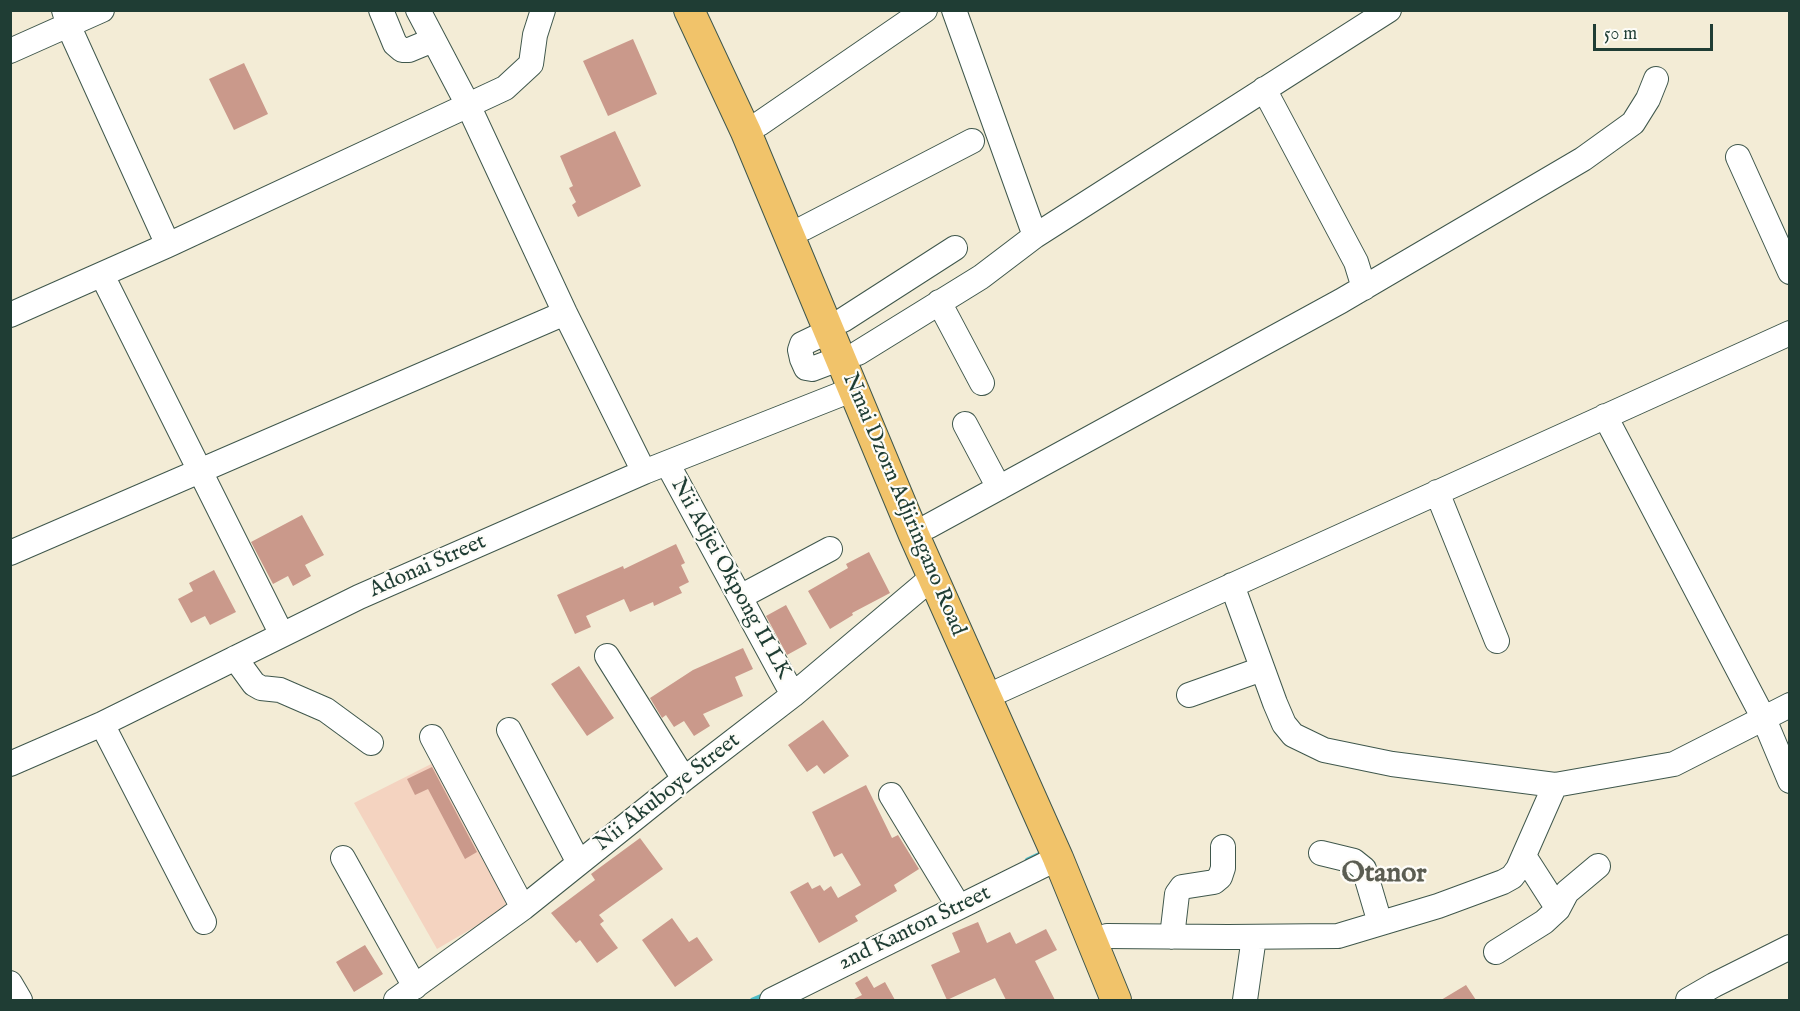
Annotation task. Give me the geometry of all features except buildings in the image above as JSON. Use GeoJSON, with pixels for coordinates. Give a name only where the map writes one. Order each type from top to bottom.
{"type":"FeatureCollection","features":[{"type":"Feature","properties":{"kind":"main road","name":"Nmai Dzorn Adjiringano Road"},"geometry":{"type":"LineString","coordinates":[[689,10],[836,325],[904,484],[933,576],[1058,858],[1116,1000]]}},
{"type":"Feature","properties":{"kind":"main road","name":"Nmai Dzorn Adjiringano Road"},"geometry":{"type":"LineString","coordinates":[[709,10],[804,228],[836,325]]}},
{"type":"Feature","properties":{"kind":"main road","name":"Nmai Dzorn Adjiringano Road"},"geometry":{"type":"LineString","coordinates":[[849,356],[854,389],[929,526],[1135,1000]]}},
{"type":"Feature","properties":{"kind":"street"},"geometry":{"type":"LineString","coordinates":[[10,51],[66,19],[102,10]]}},
{"type":"Feature","properties":{"kind":"street"},"geometry":{"type":"LineString","coordinates":[[381,10],[395,44],[402,50],[409,50],[434,40]]}},
{"type":"Feature","properties":{"kind":"street","name":"Nii Adjei Okpong II LK"},"geometry":{"type":"LineString","coordinates":[[418,10],[469,107],[565,313],[655,468],[740,597],[794,695]]}},
{"type":"Feature","properties":{"kind":"street"},"geometry":{"type":"LineString","coordinates":[[10,315],[469,107],[505,88],[531,64],[535,35],[543,10]]}},
{"type":"Feature","properties":{"kind":"street"},"geometry":{"type":"LineString","coordinates":[[759,124],[925,10]]}},
{"type":"Feature","properties":{"kind":"street"},"geometry":{"type":"LineString","coordinates":[[954,10],[1035,236]]}},
{"type":"Feature","properties":{"kind":"street"},"geometry":{"type":"LineString","coordinates":[[849,356],[981,277],[1035,236],[1389,10]]}},
{"type":"Feature","properties":{"kind":"street"},"geometry":{"type":"LineString","coordinates":[[66,19],[168,245]]}},
{"type":"Feature","properties":{"kind":"street"},"geometry":{"type":"LineString","coordinates":[[929,526],[1364,288],[1583,159],[1633,123],[1648,99],[1656,79]]}},
{"type":"Feature","properties":{"kind":"street"},"geometry":{"type":"LineString","coordinates":[[1264,89],[1356,262],[1364,288]]}},
{"type":"Feature","properties":{"kind":"street"},"geometry":{"type":"LineString","coordinates":[[804,228],[972,141]]}},
{"type":"Feature","properties":{"kind":"street"},"geometry":{"type":"LineString","coordinates":[[1738,157],[1790,272]]}},
{"type":"Feature","properties":{"kind":"street"},"geometry":{"type":"LineString","coordinates":[[836,325],[955,248]]}},
{"type":"Feature","properties":{"kind":"street"},"geometry":{"type":"LineString","coordinates":[[102,275],[282,635]]}},
{"type":"Feature","properties":{"kind":"street"},"geometry":{"type":"LineString","coordinates":[[939,302],[982,383]]}},
{"type":"Feature","properties":{"kind":"street"},"geometry":{"type":"LineString","coordinates":[[10,553],[565,313]]}},
{"type":"Feature","properties":{"kind":"street"},"geometry":{"type":"LineString","coordinates":[[1001,690],[1790,333]]}},
{"type":"Feature","properties":{"kind":"street","name":"Adonai Street"},"geometry":{"type":"LineString","coordinates":[[10,764],[102,724],[359,597],[655,468],[854,389]]}},
{"type":"Feature","properties":{"kind":"street"},"geometry":{"type":"LineString","coordinates":[[1605,416],[1764,719],[1790,781]]}},
{"type":"Feature","properties":{"kind":"street"},"geometry":{"type":"LineString","coordinates":[[965,424],[999,488]]}},
{"type":"Feature","properties":{"kind":"street"},"geometry":{"type":"LineString","coordinates":[[1437,492],[1497,641]]}},
{"type":"Feature","properties":{"kind":"street"},"geometry":{"type":"LineString","coordinates":[[740,597],[830,549]]}},
{"type":"Feature","properties":{"kind":"street","name":"Nii Akuboye Street"},"geometry":{"type":"LineString","coordinates":[[405,994],[523,908],[684,779],[794,695],[933,576]]}},
{"type":"Feature","properties":{"kind":"street"},"geometry":{"type":"LineString","coordinates":[[1232,585],[1275,703],[1289,730],[1293,735],[1324,750],[1392,764],[1555,785],[1674,764],[1790,705]]}},
{"type":"Feature","properties":{"kind":"street"},"geometry":{"type":"LineString","coordinates":[[607,656],[684,779]]}},
{"type":"Feature","properties":{"kind":"street"},"geometry":{"type":"LineString","coordinates":[[235,658],[254,684],[261,688],[280,690],[326,710],[371,743]]}},
{"type":"Feature","properties":{"kind":"street"},"geometry":{"type":"LineString","coordinates":[[1189,695],[1262,669]]}},
{"type":"Feature","properties":{"kind":"street"},"geometry":{"type":"LineString","coordinates":[[102,724],[204,922]]}},
{"type":"Feature","properties":{"kind":"street"},"geometry":{"type":"LineString","coordinates":[[509,730],[579,863]]}},
{"type":"Feature","properties":{"kind":"street"},"geometry":{"type":"LineString","coordinates":[[432,737],[523,908]]}},
{"type":"Feature","properties":{"kind":"street"},"geometry":{"type":"LineString","coordinates":[[1107,936],[1338,936],[1438,906],[1512,877],[1518,869],[1555,785]]}},
{"type":"Feature","properties":{"kind":"street"},"geometry":{"type":"LineString","coordinates":[[891,795],[959,907]]}},
{"type":"Feature","properties":{"kind":"street"},"geometry":{"type":"LineString","coordinates":[[1172,937],[1177,894],[1182,887],[1214,882],[1220,877],[1224,868],[1224,847]]}},
{"type":"Feature","properties":{"kind":"street"},"geometry":{"type":"LineString","coordinates":[[1320,853],[1354,861],[1364,868],[1380,923]]}},
{"type":"Feature","properties":{"kind":"street"},"geometry":{"type":"LineString","coordinates":[[1524,856],[1558,909]]}},
{"type":"Feature","properties":{"kind":"street"},"geometry":{"type":"LineString","coordinates":[[343,858],[405,994]]}},
{"type":"Feature","properties":{"kind":"street","name":"2nd Kanton Street"},"geometry":{"type":"LineString","coordinates":[[771,1000],[1058,858]]}},
{"type":"Feature","properties":{"kind":"street"},"geometry":{"type":"LineString","coordinates":[[1496,952],[1544,922],[1558,909],[1567,892],[1599,866]]}},
{"type":"Feature","properties":{"kind":"street"},"geometry":{"type":"LineString","coordinates":[[1245,1000],[1254,937]]}},
{"type":"Feature","properties":{"kind":"street"},"geometry":{"type":"LineString","coordinates":[[1688,1000],[1790,947]]}},
{"type":"Feature","properties":{"kind":"shaded area"},"geometry":{"type":"Polygon","coordinates":[[[439,760],[512,905],[437,949],[354,803],[439,760]]]}},
{"type":"Feature","properties":{"kind":"waterway"},"geometry":{"type":"LineString","coordinates":[[1027,860],[1044,852]]}},
{"type":"Feature","properties":{"kind":"waterway"},"geometry":{"type":"LineString","coordinates":[[752,1000],[766,994]]}},
{"type":"Feature","properties":{"kind":"district","name":"Otanor"},"geometry":{"type":"Point","coordinates":[1384,875]}}]}
